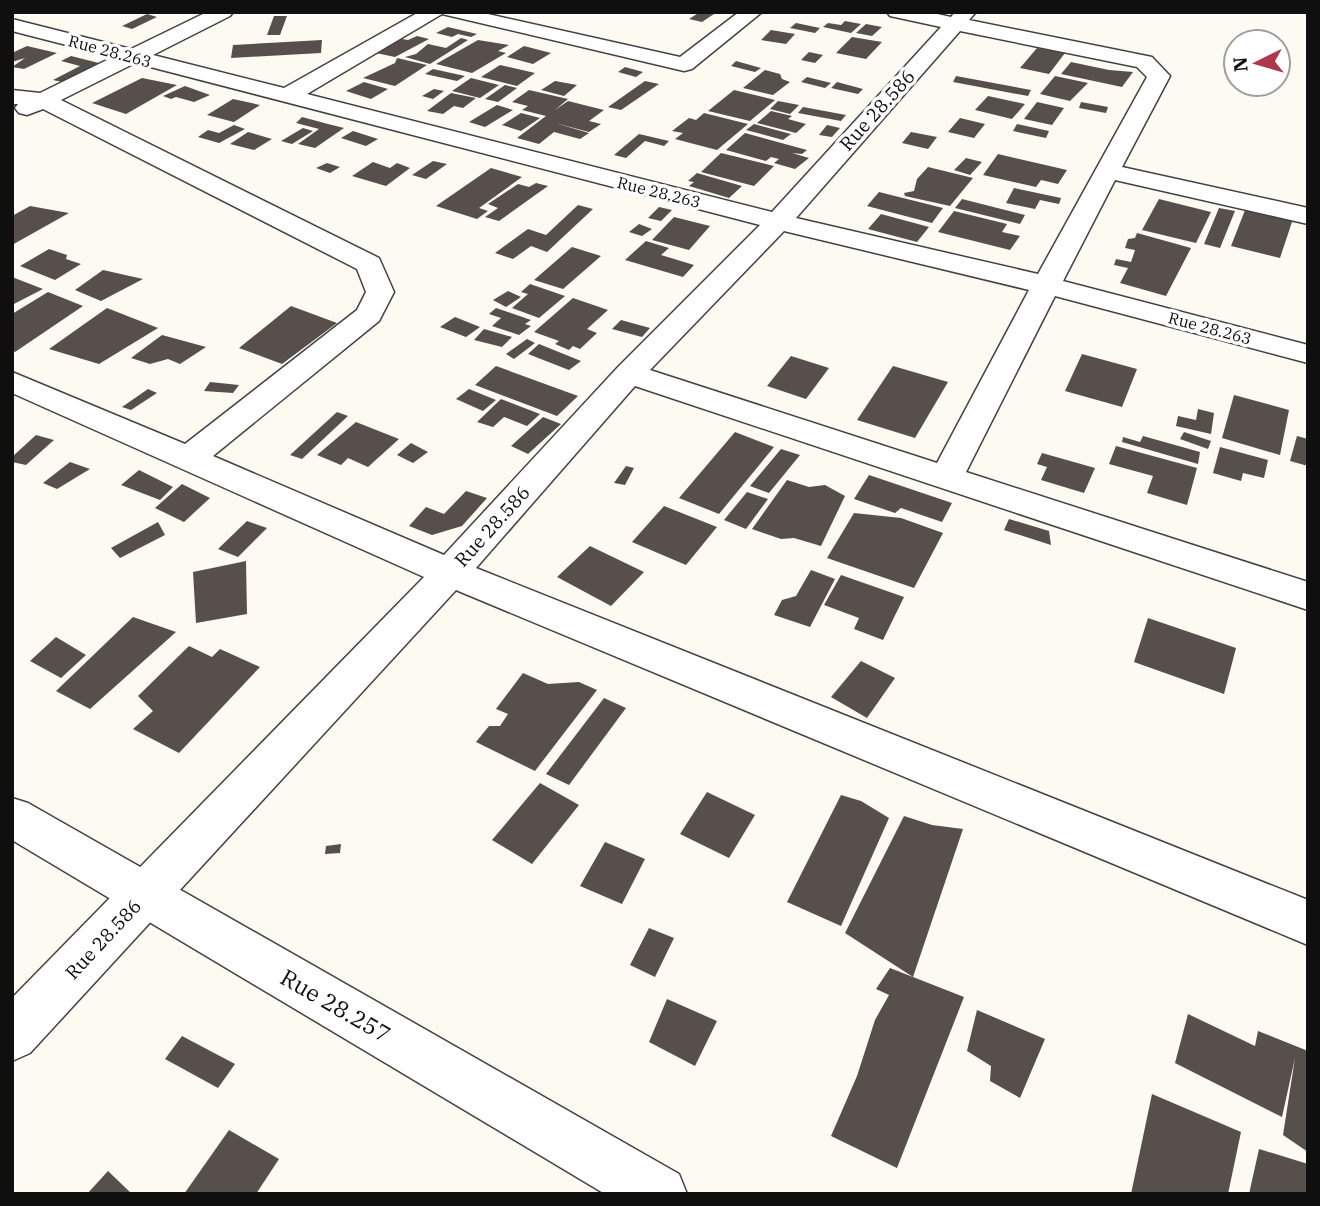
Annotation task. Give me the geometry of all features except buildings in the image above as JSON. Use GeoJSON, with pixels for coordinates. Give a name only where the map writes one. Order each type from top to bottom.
{"type":"FeatureCollection","features":[{"type":"Feature","properties":{"kind":"street"},"geometry":{"type":"LineString","coordinates":[[12,114],[27,99],[132,57],[223,12]]}},
{"type":"Feature","properties":{"kind":"street"},"geometry":{"type":"LineString","coordinates":[[288,96],[434,12]]}},
{"type":"Feature","properties":{"kind":"street"},"geometry":{"type":"LineString","coordinates":[[451,12],[684,64],[752,12]]}},
{"type":"Feature","properties":{"kind":"street"},"geometry":{"type":"LineString","coordinates":[[897,12],[961,18],[1144,62],[1156,70],[1159,76],[946,478]]}},
{"type":"Feature","properties":{"kind":"street","name":"Rue 28.586"},"geometry":{"type":"LineString","coordinates":[[12,1035],[450,573],[629,374],[778,222],[961,18]]}},
{"type":"Feature","properties":{"kind":"street","name":"Rue 28.263"},"geometry":{"type":"LineString","coordinates":[[12,25],[778,222],[1046,285],[1308,354]]}},
{"type":"Feature","properties":{"kind":"street"},"geometry":{"type":"LineString","coordinates":[[27,99],[369,264],[380,292],[369,315],[187,459]]}},
{"type":"Feature","properties":{"kind":"street"},"geometry":{"type":"LineString","coordinates":[[1108,171],[1308,216]]}},
{"type":"Feature","properties":{"kind":"street"},"geometry":{"type":"LineString","coordinates":[[629,374],[1308,597]]}},
{"type":"Feature","properties":{"kind":"street"},"geometry":{"type":"LineString","coordinates":[[12,381],[450,573],[1308,923]]}},
{"type":"Feature","properties":{"kind":"street","name":"Rue 28.257"},"geometry":{"type":"LineString","coordinates":[[12,817],[659,1194]]}}]}
